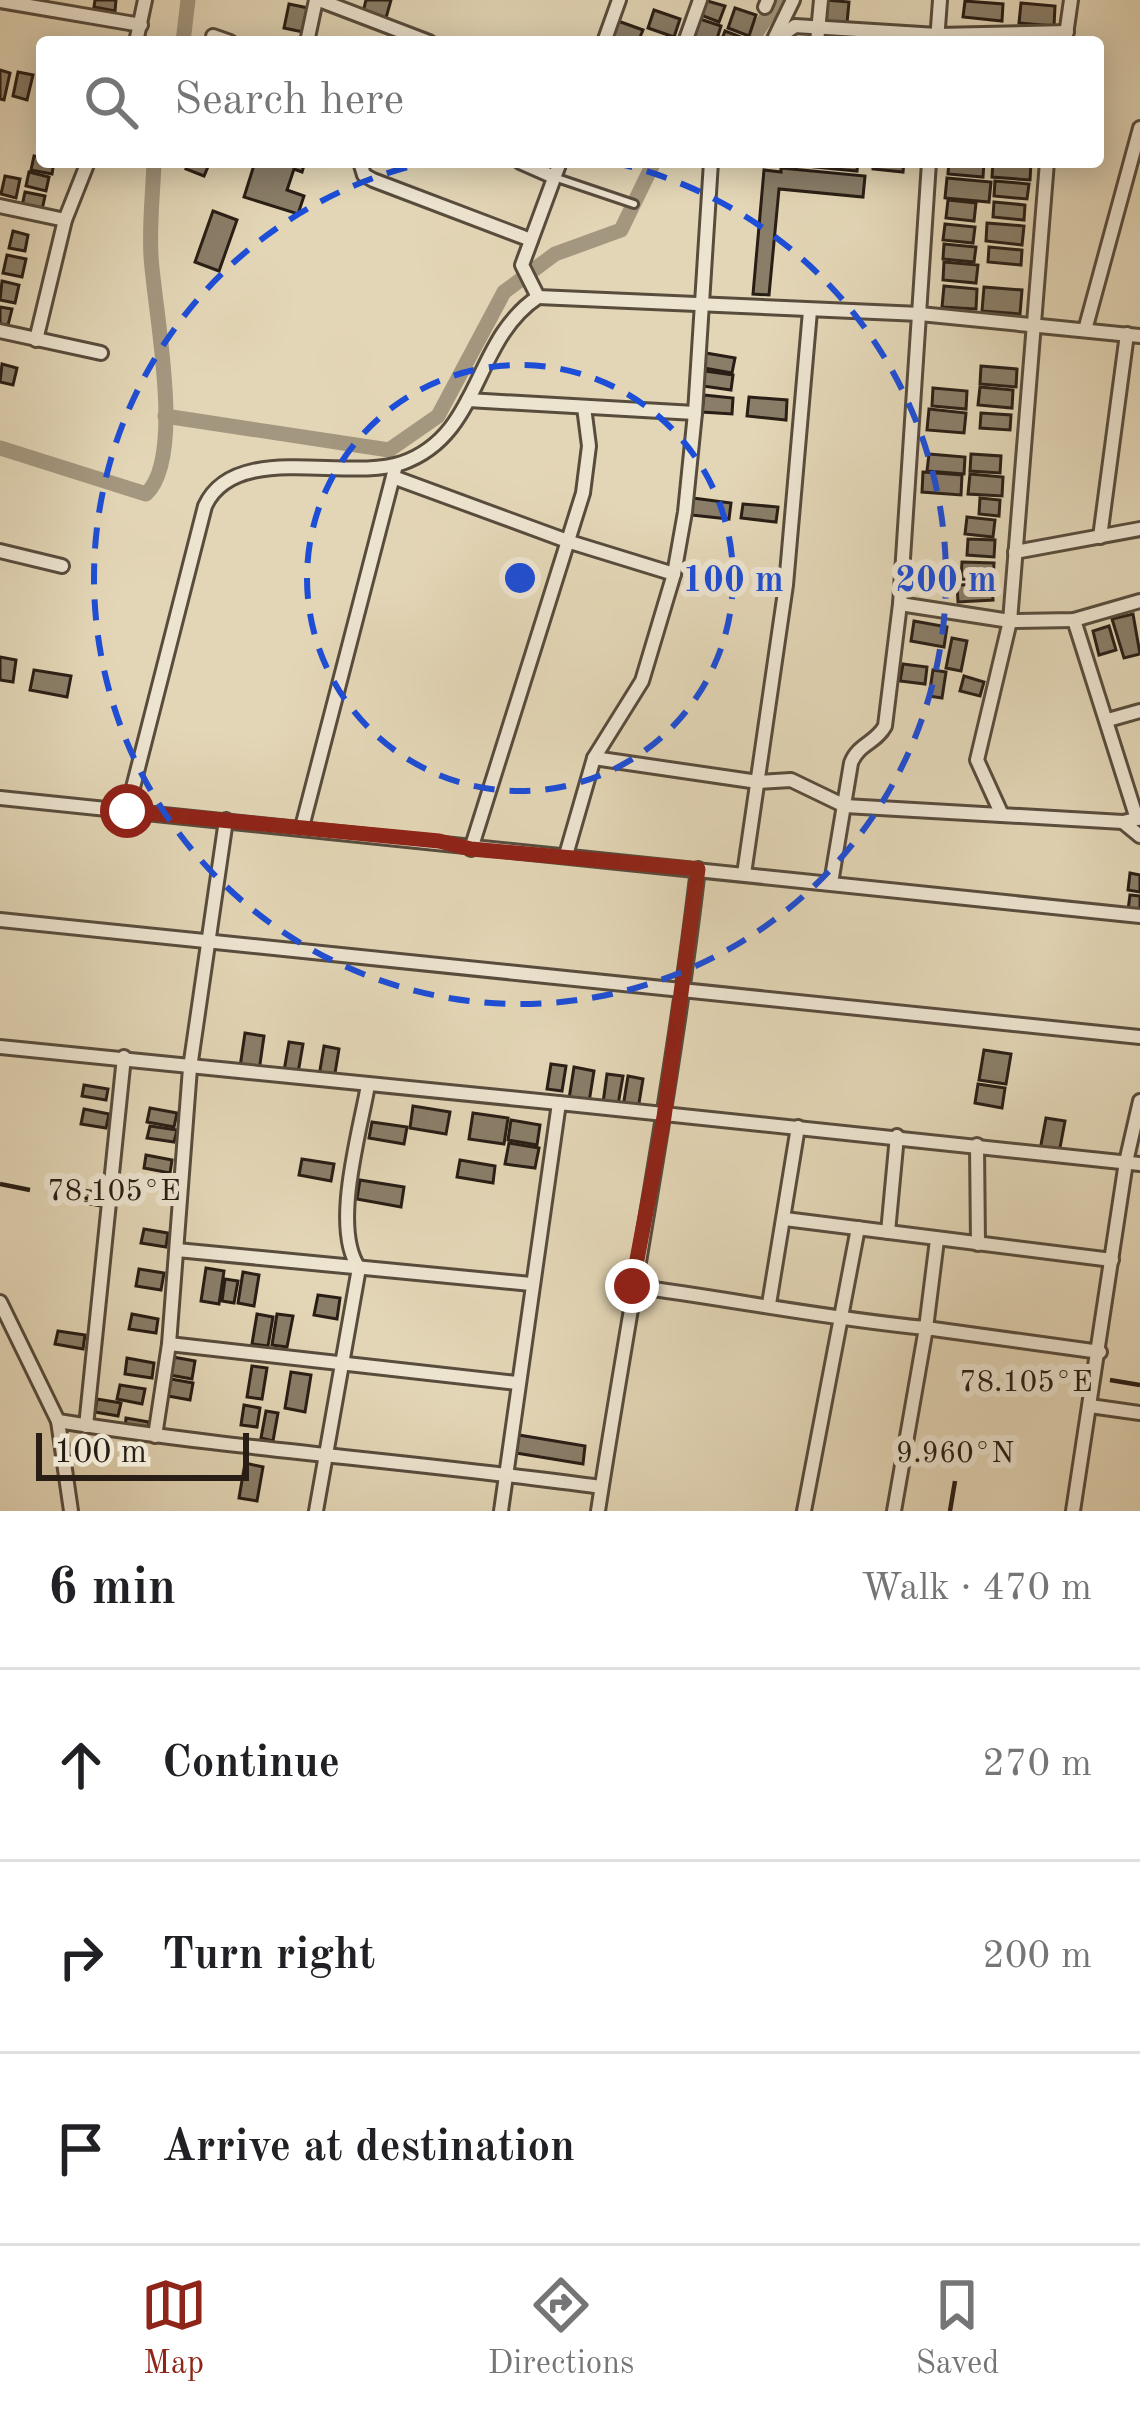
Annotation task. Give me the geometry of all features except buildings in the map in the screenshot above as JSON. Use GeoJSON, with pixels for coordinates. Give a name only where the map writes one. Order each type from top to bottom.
{"type":"FeatureCollection","features":[{"type":"Feature","properties":{"kind":"street"},"geometry":{"type":"LineString","coordinates":[[138,36],[145,0]]}},
{"type":"Feature","properties":{"kind":"street"},"geometry":{"type":"LineString","coordinates":[[309,36],[318,0],[413,36]]}},
{"type":"Feature","properties":{"kind":"street"},"geometry":{"type":"LineString","coordinates":[[606,36],[619,0]]}},
{"type":"Feature","properties":{"kind":"street"},"geometry":{"type":"LineString","coordinates":[[688,36],[700,0]]}},
{"type":"Feature","properties":{"kind":"street"},"geometry":{"type":"LineString","coordinates":[[775,36],[793,0]]}},
{"type":"Feature","properties":{"kind":"street"},"geometry":{"type":"LineString","coordinates":[[818,36],[821,0]]}},
{"type":"Feature","properties":{"kind":"street"},"geometry":{"type":"LineString","coordinates":[[937,36],[940,0]]}},
{"type":"Feature","properties":{"kind":"street"},"geometry":{"type":"LineString","coordinates":[[1066,36],[1071,0]]}},
{"type":"Feature","properties":{"kind":"street"},"geometry":{"type":"LineString","coordinates":[[0,1],[141,25]]}},
{"type":"Feature","properties":{"kind":"street"},"geometry":{"type":"LineString","coordinates":[[780,36],[795,26],[917,36]]}},
{"type":"Feature","properties":{"kind":"street"},"geometry":{"type":"LineString","coordinates":[[1085,331],[1140,128]]}},
{"type":"Feature","properties":{"kind":"street"},"geometry":{"type":"LineString","coordinates":[[36,340],[65,220],[86,168]]}},
{"type":"Feature","properties":{"kind":"street"},"geometry":{"type":"LineString","coordinates":[[362,168],[373,180],[531,240]]}},
{"type":"Feature","properties":{"kind":"street"},"geometry":{"type":"LineString","coordinates":[[534,168],[554,177]]}},
{"type":"Feature","properties":{"kind":"street"},"geometry":{"type":"LineString","coordinates":[[537,294],[522,265],[558,168]]}},
{"type":"Feature","properties":{"kind":"street"},"geometry":{"type":"LineString","coordinates":[[566,855],[594,758],[642,681],[674,574],[686,512],[695,413],[711,168]]}},
{"type":"Feature","properties":{"kind":"street"},"geometry":{"type":"LineString","coordinates":[[831,883],[855,753],[880,736],[885,726],[900,604],[929,168]]}},
{"type":"Feature","properties":{"kind":"street"},"geometry":{"type":"LineString","coordinates":[[1002,815],[977,760],[1010,620],[1046,168]]}},
{"type":"Feature","properties":{"kind":"street"},"geometry":{"type":"LineString","coordinates":[[0,206],[65,220]]}},
{"type":"Feature","properties":{"kind":"street"},"geometry":{"type":"LineString","coordinates":[[302,827],[395,471],[441,440],[468,400],[507,322],[537,294],[920,314],[1133,335],[1100,537]]}},
{"type":"Feature","properties":{"kind":"street"},"geometry":{"type":"LineString","coordinates":[[744,874],[786,585],[810,311]]}},
{"type":"Feature","properties":{"kind":"street"},"geometry":{"type":"LineString","coordinates":[[0,331],[100,353]]}},
{"type":"Feature","properties":{"kind":"street"},"geometry":{"type":"LineString","coordinates":[[468,400],[695,413]]}},
{"type":"Feature","properties":{"kind":"street"},"geometry":{"type":"LineString","coordinates":[[471,849],[589,469],[584,407]]}},
{"type":"Feature","properties":{"kind":"street"},"geometry":{"type":"LineString","coordinates":[[127,811],[205,506],[213,488],[246,472],[395,471],[570,542],[674,574]]}},
{"type":"Feature","properties":{"kind":"street"},"geometry":{"type":"LineString","coordinates":[[1015,552],[1140,530]]}},
{"type":"Feature","properties":{"kind":"street"},"geometry":{"type":"LineString","coordinates":[[0,551],[62,566]]}},
{"type":"Feature","properties":{"kind":"street"},"geometry":{"type":"LineString","coordinates":[[900,604],[1010,620],[1074,620],[1140,601]]}},
{"type":"Feature","properties":{"kind":"street"},"geometry":{"type":"LineString","coordinates":[[1074,620],[1140,836]]}},
{"type":"Feature","properties":{"kind":"street"},"geometry":{"type":"LineString","coordinates":[[1108,720],[1140,711]]}},
{"type":"Feature","properties":{"kind":"street"},"geometry":{"type":"LineString","coordinates":[[594,758],[758,782],[791,780],[845,806],[1134,819]]}},
{"type":"Feature","properties":{"kind":"street"},"geometry":{"type":"LineString","coordinates":[[0,798],[1140,916]]}},
{"type":"Feature","properties":{"kind":"street"},"geometry":{"type":"LineString","coordinates":[[155,1436],[169,1344],[190,1067],[226,820]]}},
{"type":"Feature","properties":{"kind":"street"},"geometry":{"type":"LineString","coordinates":[[598,1511],[632,1286],[664,1117],[698,869]]}},
{"type":"Feature","properties":{"kind":"street"},"geometry":{"type":"LineString","coordinates":[[0,920],[1140,1037]]}},
{"type":"Feature","properties":{"kind":"street"},"geometry":{"type":"LineString","coordinates":[[0,1047],[1133,1163]]}},
{"type":"Feature","properties":{"kind":"street"},"geometry":{"type":"LineString","coordinates":[[86,1426],[124,1057]]}},
{"type":"Feature","properties":{"kind":"street"},"geometry":{"type":"LineString","coordinates":[[316,1511],[359,1268],[347,1246],[346,1232],[368,1084]]}},
{"type":"Feature","properties":{"kind":"street"},"geometry":{"type":"LineString","coordinates":[[1073,1511],[1140,1101]]}},
{"type":"Feature","properties":{"kind":"street"},"geometry":{"type":"LineString","coordinates":[[501,1511],[560,1103]]}},
{"type":"Feature","properties":{"kind":"street"},"geometry":{"type":"LineString","coordinates":[[769,1304],[798,1127]]}},
{"type":"Feature","properties":{"kind":"street"},"geometry":{"type":"LineString","coordinates":[[888,1232],[897,1136]]}},
{"type":"Feature","properties":{"kind":"street"},"geometry":{"type":"LineString","coordinates":[[977,1145],[978,1244]]}},
{"type":"Feature","properties":{"kind":"street"},"geometry":{"type":"LineString","coordinates":[[785,1220],[1112,1260]]}},
{"type":"Feature","properties":{"kind":"street"},"geometry":{"type":"LineString","coordinates":[[804,1511],[858,1228]]}},
{"type":"Feature","properties":{"kind":"street"},"geometry":{"type":"LineString","coordinates":[[894,1511],[937,1240]]}},
{"type":"Feature","properties":{"kind":"street"},"geometry":{"type":"LineString","coordinates":[[177,1250],[531,1284]]}},
{"type":"Feature","properties":{"kind":"street"},"geometry":{"type":"LineString","coordinates":[[632,1286],[769,1304],[842,1320],[1100,1352]]}},
{"type":"Feature","properties":{"kind":"street"},"geometry":{"type":"LineString","coordinates":[[0,1302],[58,1421],[70,1511]]}},
{"type":"Feature","properties":{"kind":"street"},"geometry":{"type":"LineString","coordinates":[[169,1344],[518,1384]]}},
{"type":"Feature","properties":{"kind":"street"},"geometry":{"type":"LineString","coordinates":[[1090,1406],[1140,1413]]}},
{"type":"Feature","properties":{"kind":"street"},"geometry":{"type":"LineString","coordinates":[[58,1421],[602,1487]]}},
{"type":"Feature","properties":{"kind":"lane"},"geometry":{"type":"LineString","coordinates":[[554,177],[634,204]]}},
{"type":"Feature","properties":{"kind":"waterway"},"geometry":{"type":"LineString","coordinates":[[184,36],[188,0]]}},
{"type":"Feature","properties":{"kind":"waterway"},"geometry":{"type":"LineString","coordinates":[[754,36],[778,0]]}},
{"type":"Feature","properties":{"kind":"waterway"},"geometry":{"type":"LineString","coordinates":[[0,448],[146,494],[158,475],[166,417],[151,256],[154,168]]}},
{"type":"Feature","properties":{"kind":"waterway"},"geometry":{"type":"LineString","coordinates":[[165,416],[389,450],[438,416],[504,292],[555,254],[621,230],[651,168]]}},
{"type":"Feature","properties":{"kind":"route"},"geometry":{"type":"LineString","coordinates":[[127,811],[698,869],[664,1117],[632,1286]]}}]}
